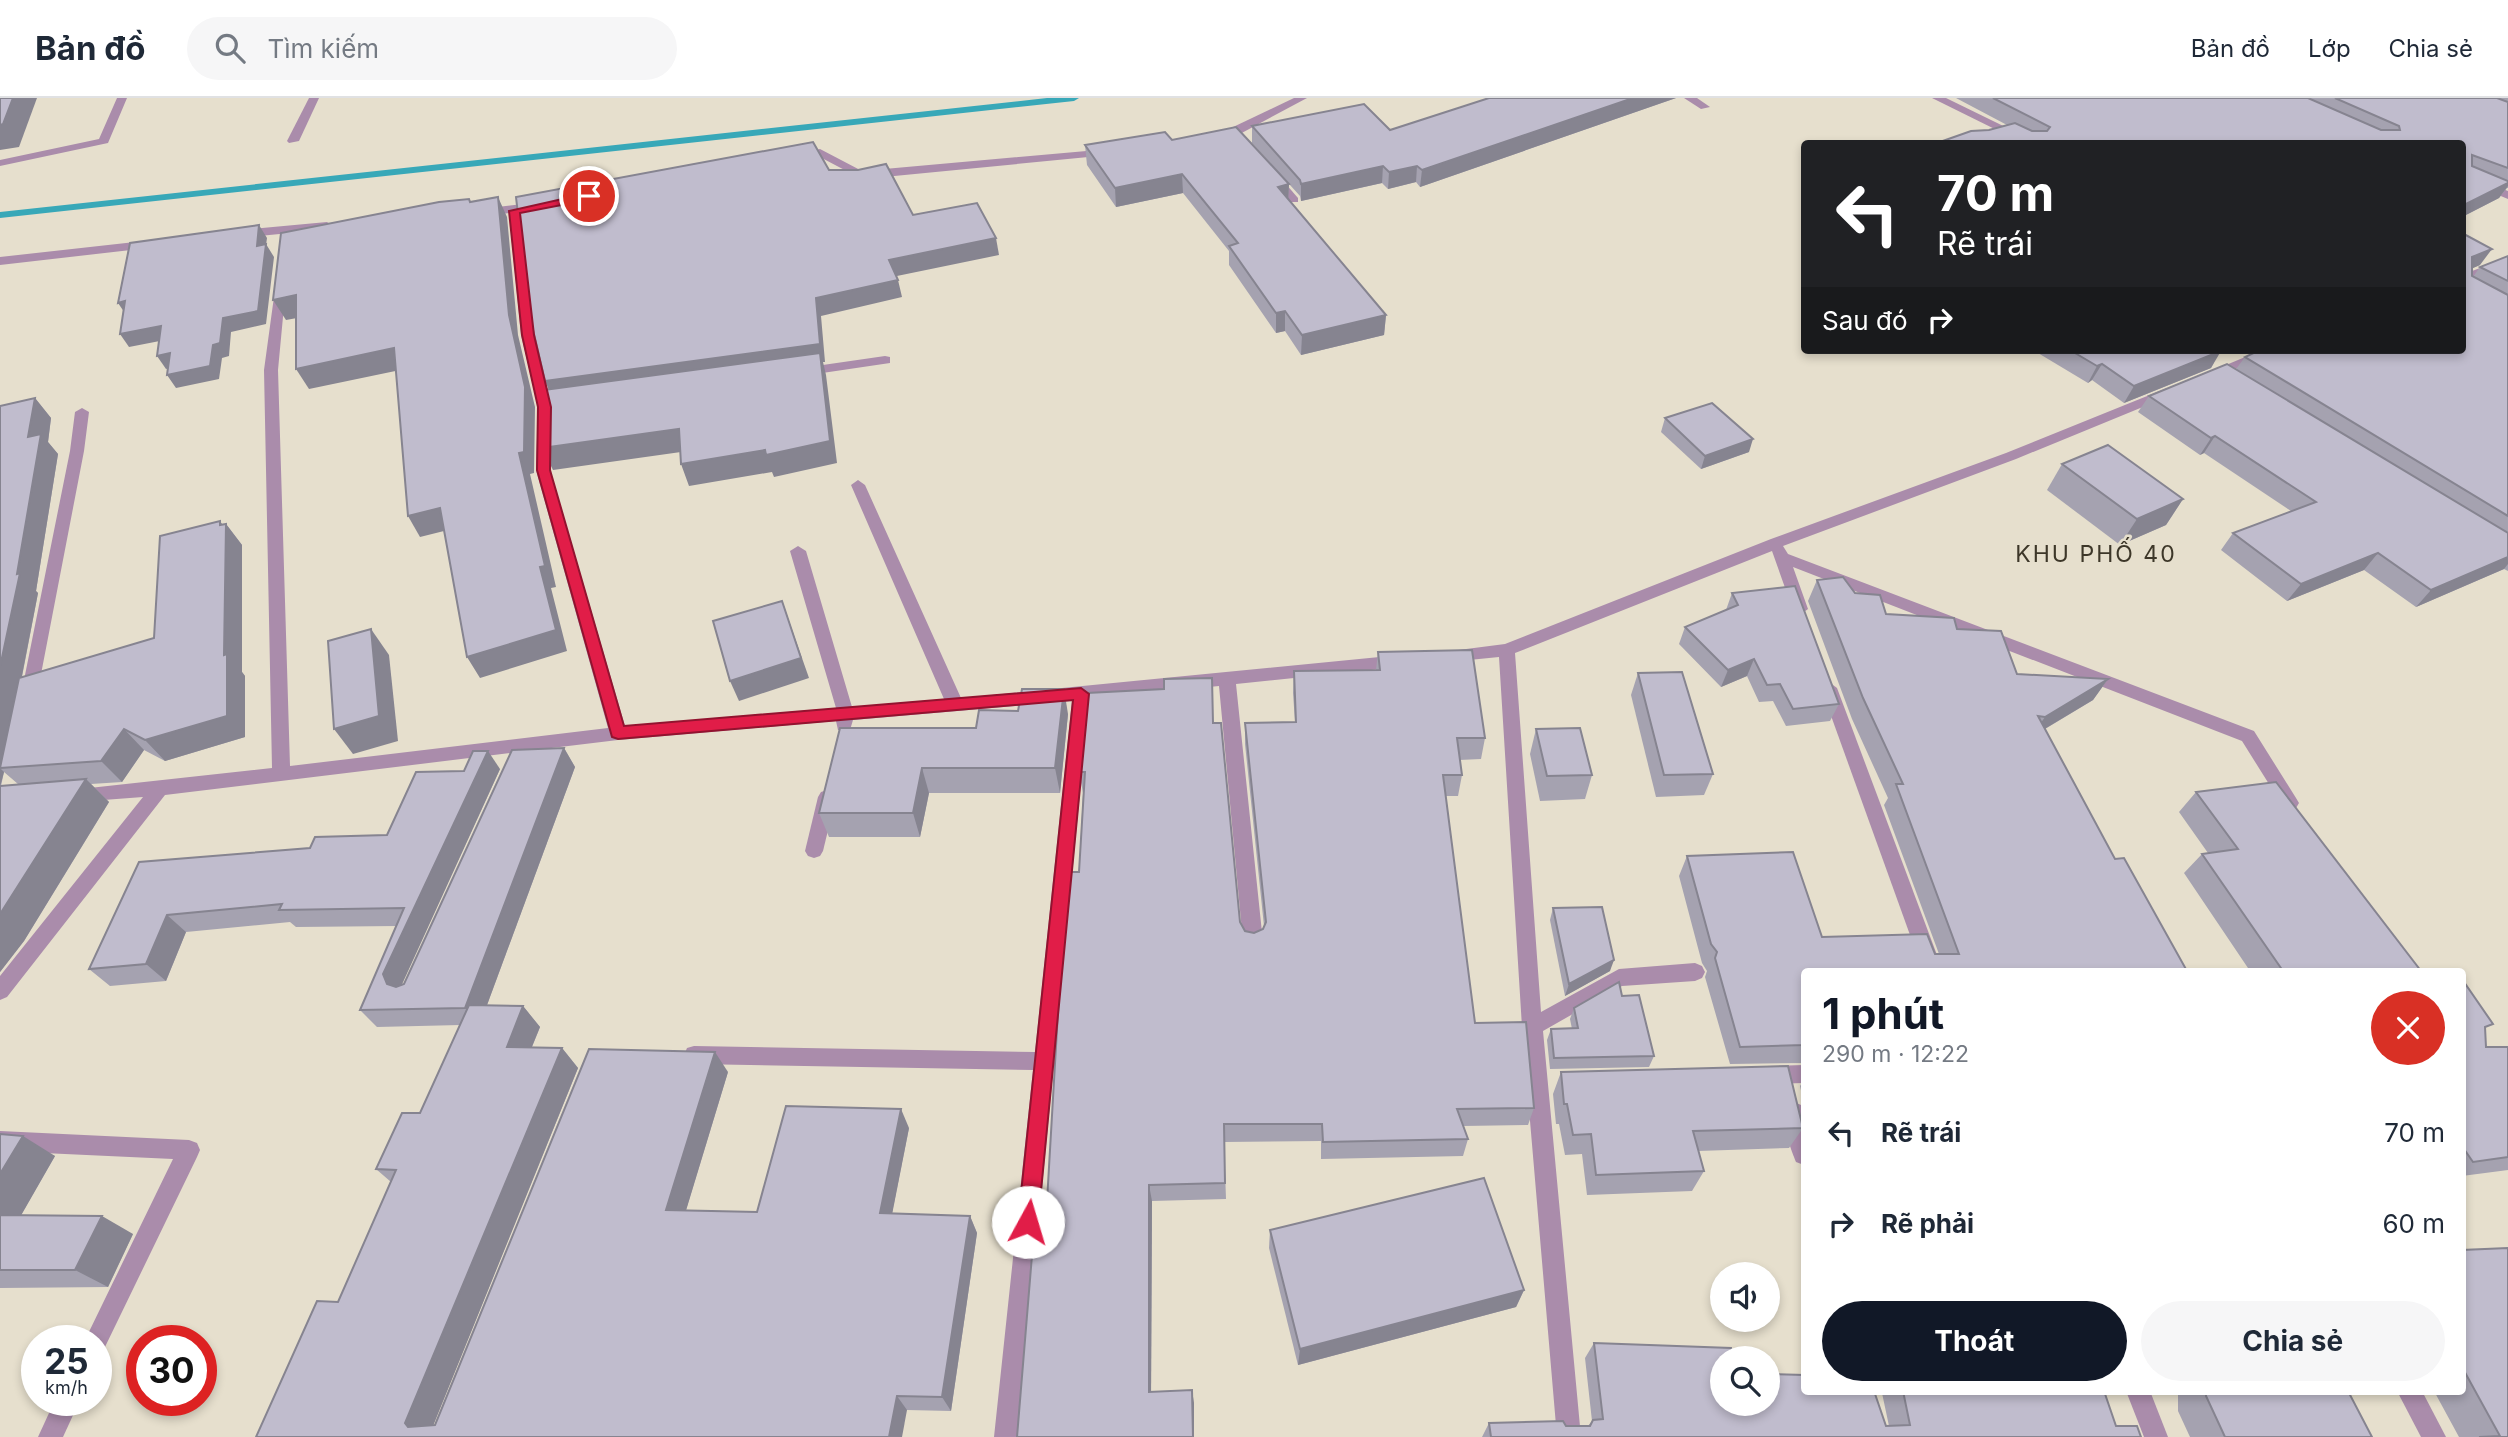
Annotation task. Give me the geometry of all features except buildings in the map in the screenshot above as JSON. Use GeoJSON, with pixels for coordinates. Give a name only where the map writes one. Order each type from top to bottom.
{"type":"FeatureCollection","features":[{"type":"Feature","properties":{"kind":"street"},"geometry":{"type":"LineString","coordinates":[[0,163],[104,141],[122,98]]}},
{"type":"Feature","properties":{"kind":"street"},"geometry":{"type":"LineString","coordinates":[[293,141],[314,98]]}},
{"type":"Feature","properties":{"kind":"street"},"geometry":{"type":"LineString","coordinates":[[1205,141],[1239,137],[1302,98]]}},
{"type":"Feature","properties":{"kind":"street"},"geometry":{"type":"LineString","coordinates":[[1689,98],[1704,107]]}},
{"type":"Feature","properties":{"kind":"street"},"geometry":{"type":"LineString","coordinates":[[1937,98],[2027,140]]}},
{"type":"Feature","properties":{"kind":"street"},"geometry":{"type":"LineString","coordinates":[[1989,138],[2009,131]]}},
{"type":"Feature","properties":{"kind":"street"},"geometry":{"type":"LineString","coordinates":[[785,159],[820,152],[860,174],[884,174],[1122,151]]}},
{"type":"Feature","properties":{"kind":"street"},"geometry":{"type":"LineString","coordinates":[[1269,171],[1294,200]]}},
{"type":"Feature","properties":{"kind":"street"},"geometry":{"type":"LineString","coordinates":[[2466,178],[2508,195]]}},
{"type":"Feature","properties":{"kind":"street"},"geometry":{"type":"LineString","coordinates":[[474,214],[515,211],[554,203]]}},
{"type":"Feature","properties":{"kind":"street"},"geometry":{"type":"LineString","coordinates":[[515,211],[528,335],[551,406],[543,470],[618,733]]}},
{"type":"Feature","properties":{"kind":"street"},"geometry":{"type":"LineString","coordinates":[[232,235],[285,236],[340,225]]}},
{"type":"Feature","properties":{"kind":"street"},"geometry":{"type":"LineString","coordinates":[[0,261],[164,243]]}},
{"type":"Feature","properties":{"kind":"street"},"geometry":{"type":"LineString","coordinates":[[2466,277],[2508,261]]}},
{"type":"Feature","properties":{"kind":"street"},"geometry":{"type":"LineString","coordinates":[[281,774],[271,370],[282,268]]}},
{"type":"Feature","properties":{"kind":"street"},"geometry":{"type":"LineString","coordinates":[[65,796],[160,789],[618,733],[1081,694],[1507,650],[1779,550],[2185,385],[2223,375],[2266,354]]}},
{"type":"Feature","properties":{"kind":"street"},"geometry":{"type":"LineString","coordinates":[[790,373],[885,360]]}},
{"type":"Feature","properties":{"kind":"street"},"geometry":{"type":"LineString","coordinates":[[27,705],[77,451],[82,412]]}},
{"type":"Feature","properties":{"kind":"street"},"geometry":{"type":"LineString","coordinates":[[858,485],[955,704]]}},
{"type":"Feature","properties":{"kind":"street"},"geometry":{"type":"LineString","coordinates":[[1779,550],[1805,622]]}},
{"type":"Feature","properties":{"kind":"street"},"geometry":{"type":"LineString","coordinates":[[1779,550],[2248,736],[2298,816]]}},
{"type":"Feature","properties":{"kind":"street"},"geometry":{"type":"LineString","coordinates":[[798,551],[846,714],[841,739]]}},
{"type":"Feature","properties":{"kind":"street"},"geometry":{"type":"LineString","coordinates":[[1507,650],[1532,1027],[1546,1082],[1569,1437]]}},
{"type":"Feature","properties":{"kind":"street"},"geometry":{"type":"LineString","coordinates":[[1824,674],[1932,968]]}},
{"type":"Feature","properties":{"kind":"street"},"geometry":{"type":"LineString","coordinates":[[1227,679],[1253,942]]}},
{"type":"Feature","properties":{"kind":"street"},"geometry":{"type":"LineString","coordinates":[[1006,1437],[1081,694]]}},
{"type":"Feature","properties":{"kind":"street"},"geometry":{"type":"LineString","coordinates":[[512,769],[523,744]]}},
{"type":"Feature","properties":{"kind":"street"},"geometry":{"type":"LineString","coordinates":[[814,851],[832,776]]}},
{"type":"Feature","properties":{"kind":"street"},"geometry":{"type":"LineString","coordinates":[[0,991],[160,789]]}},
{"type":"Feature","properties":{"kind":"street"},"geometry":{"type":"LineString","coordinates":[[1532,1027],[1619,978],[1695,972]]}},
{"type":"Feature","properties":{"kind":"street"},"geometry":{"type":"LineString","coordinates":[[671,1055],[1044,1061]]}},
{"type":"Feature","properties":{"kind":"street"},"geometry":{"type":"LineString","coordinates":[[1743,1076],[1794,1075],[1801,1131]]}},
{"type":"Feature","properties":{"kind":"street"},"geometry":{"type":"LineString","coordinates":[[0,1141],[189,1150],[104,1325]]}},
{"type":"Feature","properties":{"kind":"street"},"geometry":{"type":"LineString","coordinates":[[2140,1395],[2156,1437]]}},
{"type":"Feature","properties":{"kind":"street"},"geometry":{"type":"LineString","coordinates":[[2411,1395],[2434,1437]]}},
{"type":"Feature","properties":{"kind":"street"},"geometry":{"type":"LineString","coordinates":[[50,1437],[60,1416]]}},
{"type":"Feature","properties":{"kind":"waterway"},"geometry":{"type":"LineString","coordinates":[[0,215],[1074,98]]}},
{"type":"Feature","properties":{"kind":"district","name":"KHU PHỐ 40"},"geometry":{"type":"Point","coordinates":[2096,554]}},
{"type":"Feature","properties":{"kind":"route"},"geometry":{"type":"LineString","coordinates":[[589,196],[515,211],[528,335],[545,407],[543,470],[618,733],[1081,694],[1028,1222]]}}]}
